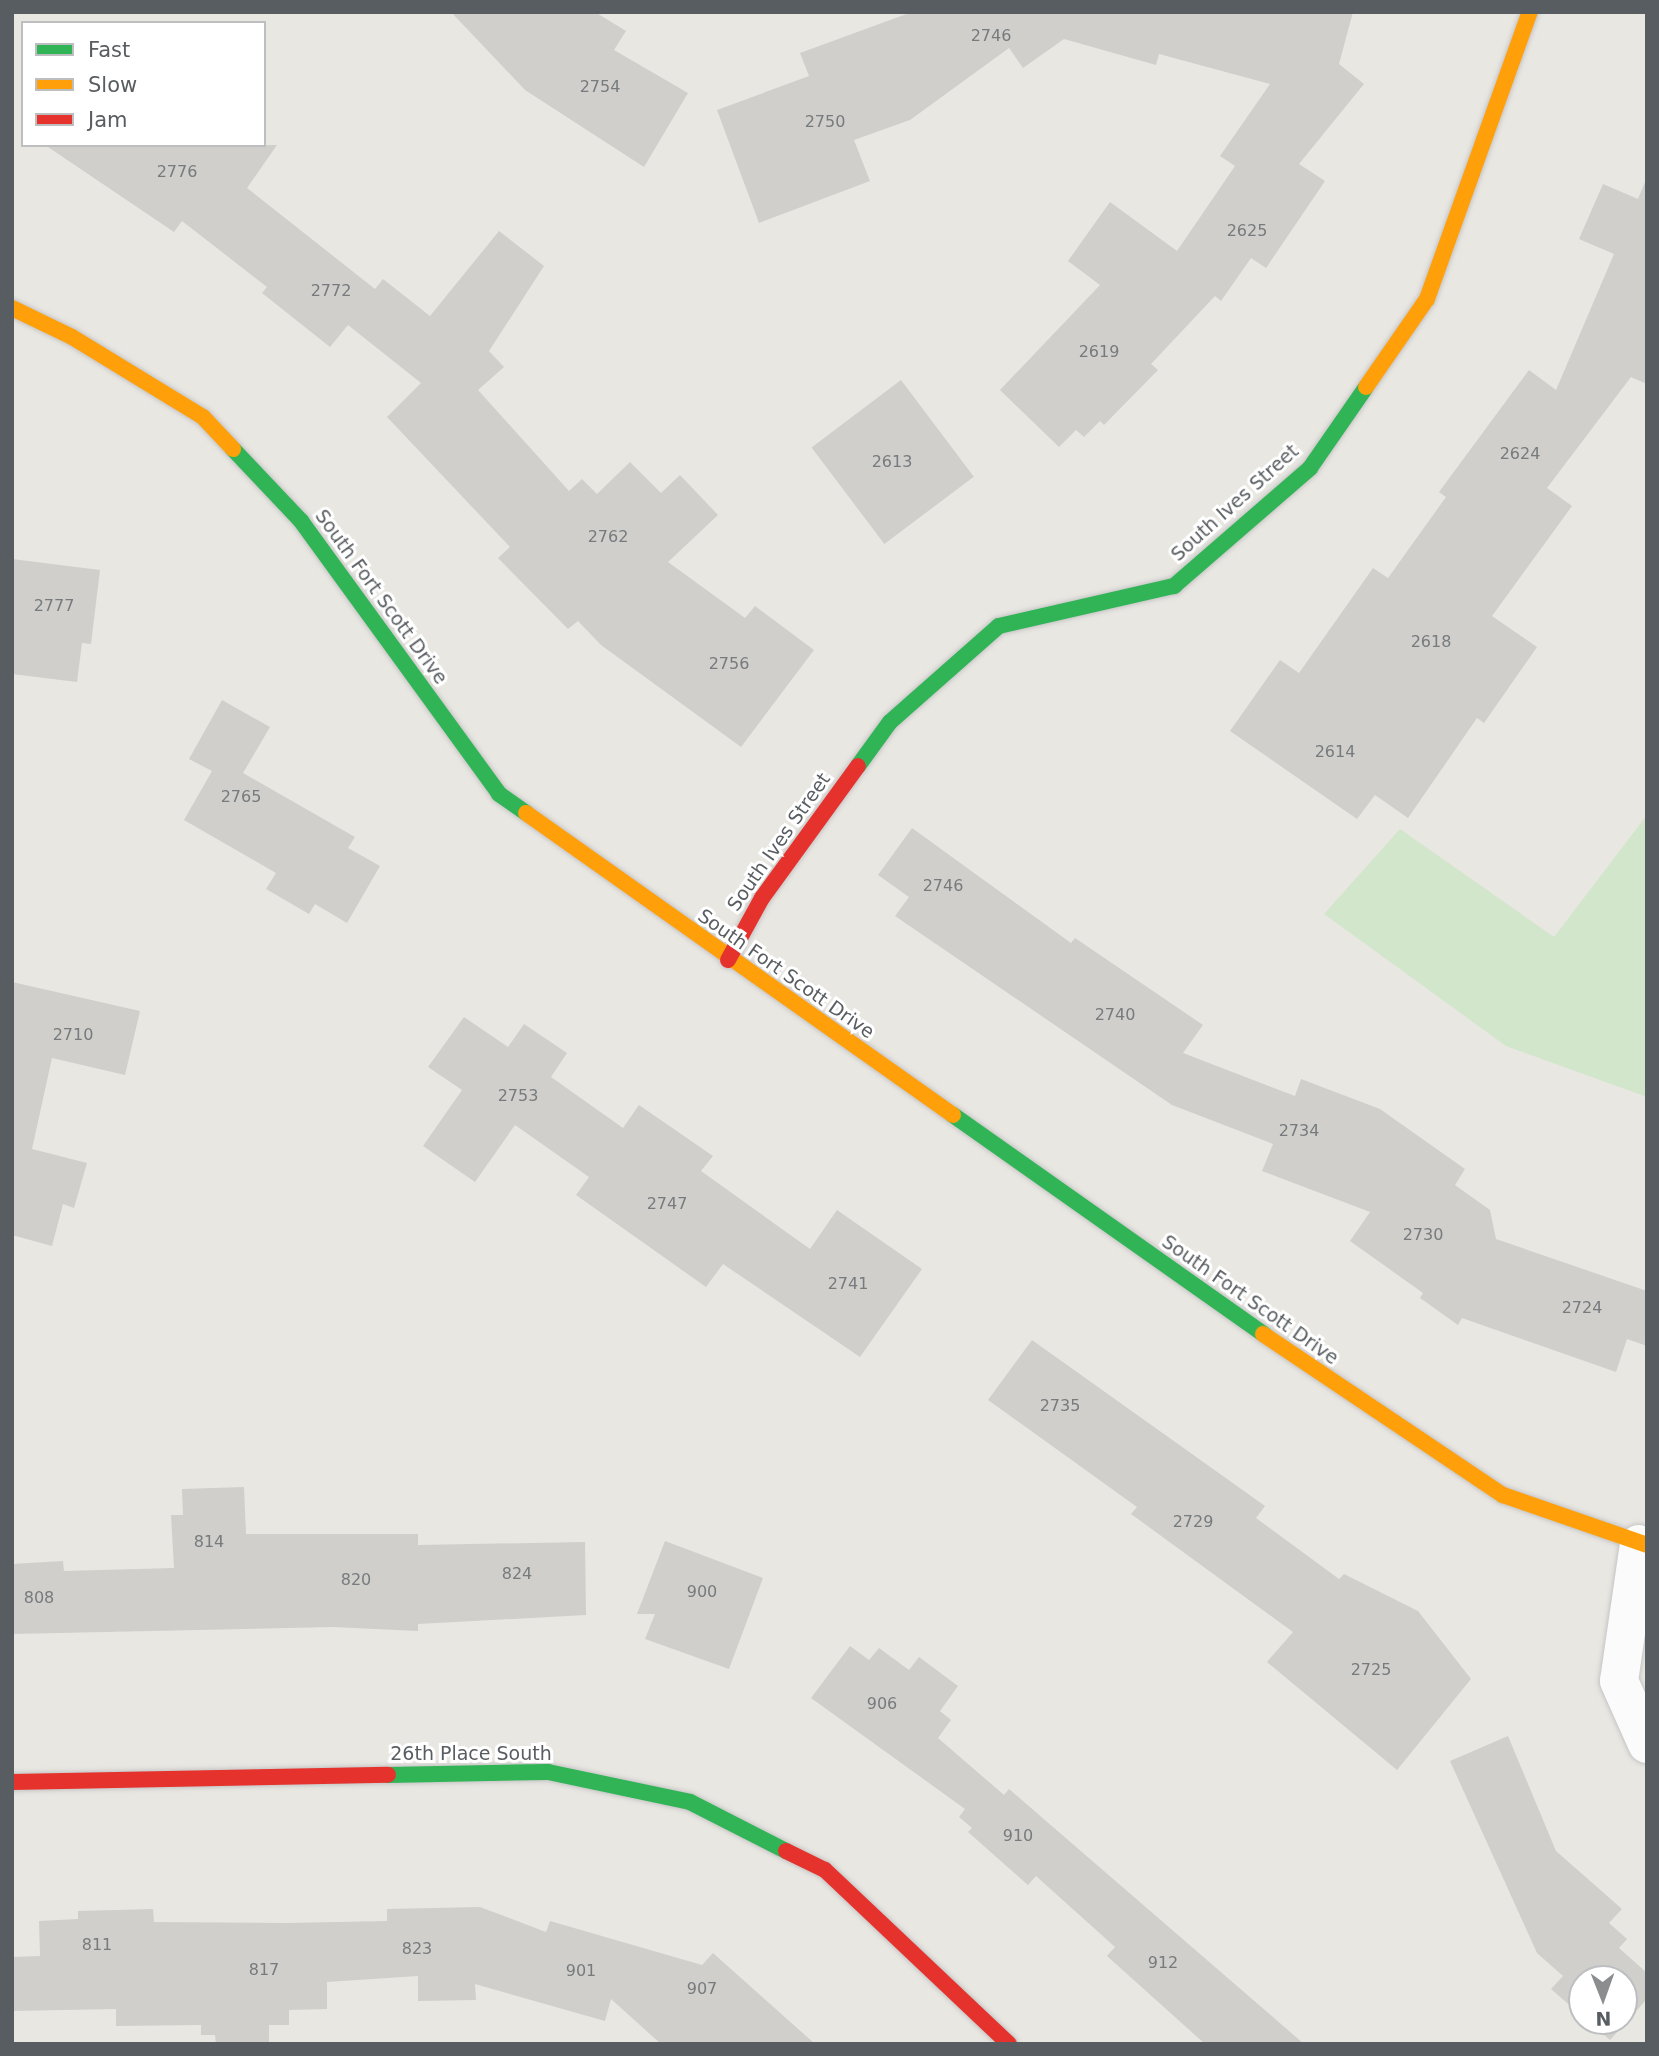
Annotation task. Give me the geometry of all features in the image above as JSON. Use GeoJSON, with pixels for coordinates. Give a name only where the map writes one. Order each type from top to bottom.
{"type":"FeatureCollection","features":[{"type":"Feature","properties":{"kind":"street","name":"South Ives Street"},"geometry":{"type":"LineString","coordinates":[[727,960],[762,898],[890,722],[999,626],[1174,586],[1310,468],[1427,299],[1530,12]]}},
{"type":"Feature","properties":{"kind":"street","name":"South Fort Scott Drive"},"geometry":{"type":"LineString","coordinates":[[12,308],[72,337],[203,417],[301,521],[499,794],[727,960],[1361,1403],[1503,1495],[1643,1544]]}},
{"type":"Feature","properties":{"kind":"street"},"geometry":{"type":"LineString","coordinates":[[1643,1544],[1619,1681],[1647,1744]]}},
{"type":"Feature","properties":{"kind":"street","name":"26th Place South"},"geometry":{"type":"LineString","coordinates":[[12,1782],[548,1772],[690,1802],[825,1870],[1009,2044]]}},
{"type":"Feature","properties":{"kind":"green space"},"geometry":{"type":"Polygon","coordinates":[[[1647,815],[1647,1097],[1506,1046],[1324,914],[1400,829],[1554,937],[1647,815]]]}},
{"type":"Feature","properties":{"kind":"building"},"geometry":{"type":"Polygon","coordinates":[[[451,12],[595,12],[626,31],[614,50],[688,93],[644,167],[525,90],[451,12]]]}},
{"type":"Feature","properties":{"kind":"building"},"geometry":{"type":"Polygon","coordinates":[[[912,12],[1353,12],[1339,64],[1364,84],[1299,164],[1325,181],[1266,268],[1251,258],[1221,301],[1215,296],[1151,364],[1158,370],[1104,425],[1100,421],[1084,437],[1076,430],[1059,447],[1000,390],[1100,285],[1068,261],[1110,202],[1177,251],[1235,166],[1220,156],[1270,84],[1159,54],[1156,65],[1064,39],[1023,68],[1009,48],[910,120],[854,140],[870,181],[759,223],[717,110],[809,76],[800,53],[912,12]]]}},
{"type":"Feature","properties":{"kind":"building"},"geometry":{"type":"Polygon","coordinates":[[[277,145],[247,188],[375,289],[383,279],[430,316],[499,231],[544,266],[489,351],[504,367],[478,390],[569,491],[582,479],[597,494],[630,462],[661,493],[680,475],[718,515],[668,562],[745,618],[755,606],[814,650],[741,747],[601,645],[578,621],[568,629],[498,558],[510,547],[387,417],[421,383],[348,325],[330,347],[262,293],[267,287],[182,221],[174,232],[48,147],[277,145]]]}},
{"type":"Feature","properties":{"kind":"building"},"geometry":{"type":"Polygon","coordinates":[[[1647,177],[1647,384],[1631,377],[1547,488],[1572,506],[1492,616],[1537,647],[1484,723],[1477,718],[1408,818],[1375,795],[1357,819],[1230,731],[1280,660],[1299,673],[1373,568],[1388,578],[1446,497],[1439,492],[1529,370],[1556,390],[1614,254],[1579,239],[1603,184],[1638,199],[1647,177]]]}},
{"type":"Feature","properties":{"kind":"building"},"geometry":{"type":"Polygon","coordinates":[[[901,380],[974,477],[884,544],[812,447],[901,380]]]}},
{"type":"Feature","properties":{"kind":"building"},"geometry":{"type":"Polygon","coordinates":[[[12,559],[100,570],[91,644],[82,643],[77,682],[12,674],[12,559]]]}},
{"type":"Feature","properties":{"kind":"building"},"geometry":{"type":"Polygon","coordinates":[[[222,700],[270,727],[243,773],[355,837],[348,848],[380,866],[347,923],[315,904],[309,914],[266,889],[276,873],[184,820],[212,771],[189,759],[222,700]]]}},
{"type":"Feature","properties":{"kind":"building"},"geometry":{"type":"Polygon","coordinates":[[[912,828],[1071,943],[1075,938],[1203,1025],[1183,1053],[1295,1096],[1301,1079],[1380,1109],[1465,1169],[1455,1185],[1490,1210],[1496,1239],[1647,1291],[1647,1346],[1627,1339],[1616,1372],[1462,1318],[1458,1325],[1420,1298],[1423,1293],[1350,1241],[1370,1212],[1262,1171],[1273,1144],[1172,1105],[895,916],[909,897],[878,875],[912,828]]]}},
{"type":"Feature","properties":{"kind":"building"},"geometry":{"type":"Polygon","coordinates":[[[12,982],[140,1011],[125,1075],[52,1058],[32,1149],[87,1163],[74,1208],[63,1204],[52,1246],[12,1235],[12,982]]]}},
{"type":"Feature","properties":{"kind":"building"},"geometry":{"type":"Polygon","coordinates":[[[464,1017],[508,1047],[524,1024],[567,1053],[551,1077],[623,1128],[639,1105],[713,1156],[701,1171],[810,1249],[837,1210],[922,1269],[860,1357],[723,1264],[706,1287],[576,1195],[589,1177],[515,1125],[475,1182],[423,1146],[462,1090],[428,1067],[464,1017]]]}},
{"type":"Feature","properties":{"kind":"building"},"geometry":{"type":"Polygon","coordinates":[[[1032,1340],[1265,1506],[1256,1518],[1339,1579],[1344,1574],[1418,1611],[1471,1679],[1397,1770],[1267,1662],[1293,1632],[1131,1514],[1137,1507],[988,1400],[1032,1340]]]}},
{"type":"Feature","properties":{"kind":"building"},"geometry":{"type":"Polygon","coordinates":[[[244,1487],[246,1534],[418,1534],[418,1545],[585,1542],[586,1615],[418,1624],[418,1631],[333,1627],[12,1634],[12,1564],[63,1561],[64,1571],[174,1568],[171,1515],[183,1515],[182,1489],[244,1487]]]}},
{"type":"Feature","properties":{"kind":"building"},"geometry":{"type":"Polygon","coordinates":[[[665,1541],[763,1578],[729,1669],[645,1639],[655,1614],[637,1614],[665,1541]]]}},
{"type":"Feature","properties":{"kind":"building"},"geometry":{"type":"Polygon","coordinates":[[[850,1646],[869,1660],[879,1648],[909,1670],[919,1657],[958,1686],[940,1711],[951,1720],[938,1738],[1004,1795],[1009,1789],[1304,2044],[1205,2044],[1107,1956],[1115,1947],[1036,1876],[1028,1885],[968,1832],[972,1828],[959,1817],[965,1809],[811,1698],[850,1646]]]}},
{"type":"Feature","properties":{"kind":"building"},"geometry":{"type":"Polygon","coordinates":[[[1508,1736],[1556,1851],[1622,1909],[1609,1923],[1627,1939],[1619,1948],[1647,1973],[1647,1999],[1638,2009],[1638,1965],[1568,1965],[1568,2004],[1551,1989],[1563,1976],[1537,1953],[1450,1761],[1508,1736]]]}},
{"type":"Feature","properties":{"kind":"building"},"geometry":{"type":"Polygon","coordinates":[[[480,1907],[546,1932],[550,1921],[702,1965],[713,1953],[815,2044],[661,2044],[611,1999],[605,2021],[475,1984],[476,2000],[418,2001],[418,1976],[327,1982],[327,2009],[289,2010],[289,2025],[269,2025],[269,2044],[216,2044],[215,2035],[201,2035],[201,2025],[116,2026],[116,2009],[12,2011],[12,1957],[40,1956],[39,1921],[78,1919],[78,1911],[153,1909],[154,1922],[287,1923],[387,1921],[387,1909],[480,1907]]]}},
{"type":"Feature","properties":{"kind":"traffic: fast"},"geometry":{"type":"LineString","coordinates":[[858,766],[890,722],[999,626],[1174,586],[1310,468],[1366,387]]}},
{"type":"Feature","properties":{"kind":"traffic: fast"},"geometry":{"type":"LineString","coordinates":[[233,449],[301,521],[499,794],[526,813]]}},
{"type":"Feature","properties":{"kind":"traffic: fast"},"geometry":{"type":"LineString","coordinates":[[953,1115],[1263,1334]]}},
{"type":"Feature","properties":{"kind":"traffic: fast"},"geometry":{"type":"LineString","coordinates":[[388,1775],[548,1772],[690,1802],[786,1851]]}},
{"type":"Feature","properties":{"kind":"traffic: slow"},"geometry":{"type":"LineString","coordinates":[[1366,387],[1427,299],[1530,12]]}},
{"type":"Feature","properties":{"kind":"traffic: slow"},"geometry":{"type":"LineString","coordinates":[[12,308],[72,337],[203,417],[233,449]]}},
{"type":"Feature","properties":{"kind":"traffic: slow"},"geometry":{"type":"LineString","coordinates":[[526,813],[953,1115]]}},
{"type":"Feature","properties":{"kind":"traffic: slow"},"geometry":{"type":"LineString","coordinates":[[1263,1334],[1503,1495],[1647,1545]]}},
{"type":"Feature","properties":{"kind":"traffic: jam"},"geometry":{"type":"LineString","coordinates":[[728,960],[762,898],[858,766]]}},
{"type":"Feature","properties":{"kind":"traffic: jam"},"geometry":{"type":"LineString","coordinates":[[12,1782],[388,1775]]}},
{"type":"Feature","properties":{"kind":"traffic: jam"},"geometry":{"type":"LineString","coordinates":[[786,1851],[825,1870],[1009,2044]]}}]}
